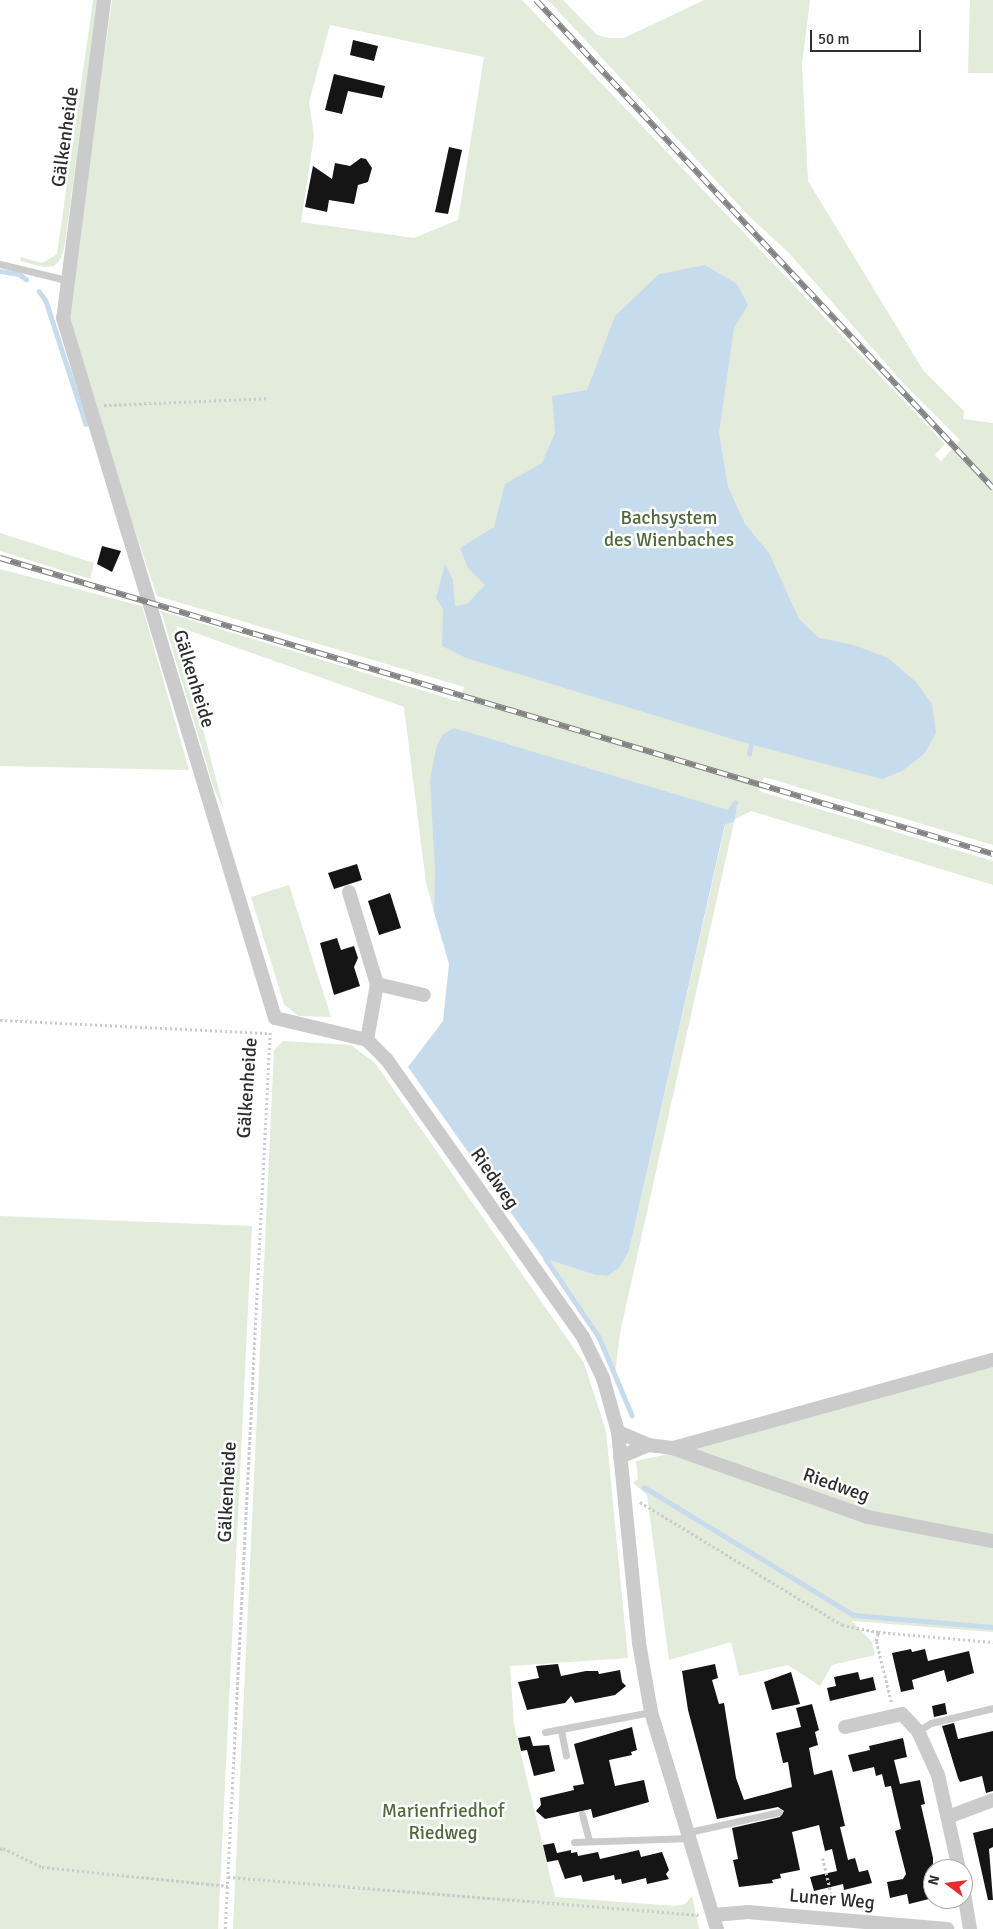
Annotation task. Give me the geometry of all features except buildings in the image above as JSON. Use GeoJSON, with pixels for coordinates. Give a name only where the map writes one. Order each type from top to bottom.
{"type":"FeatureCollection","features":[{"type":"Feature","properties":{"kind":"street","name":"Gälkenheide"},"geometry":{"type":"LineString","coordinates":[[104,0],[66,280],[63,318],[88,406],[125,513],[275,1018]]}},
{"type":"Feature","properties":{"kind":"street"},"geometry":{"type":"LineString","coordinates":[[275,1018],[367,1040],[377,984],[349,892]]}},
{"type":"Feature","properties":{"kind":"street"},"geometry":{"type":"LineString","coordinates":[[377,984],[424,995]]}},
{"type":"Feature","properties":{"kind":"street","name":"Riedweg"},"geometry":{"type":"LineString","coordinates":[[367,1040],[386,1060],[583,1337],[603,1378],[618,1432],[638,1644],[651,1712],[715,1922]]}},
{"type":"Feature","properties":{"kind":"street","name":"Riedweg"},"geometry":{"type":"LineString","coordinates":[[672,1448],[993,1360]]}},
{"type":"Feature","properties":{"kind":"street","name":"Riedweg"},"geometry":{"type":"LineString","coordinates":[[618,1432],[648,1445],[672,1448],[868,1517],[993,1540]]}},
{"type":"Feature","properties":{"kind":"street","name":"Riedweg"},"geometry":{"type":"LineString","coordinates":[[620,1456],[648,1445]]}},
{"type":"Feature","properties":{"kind":"street"},"geometry":{"type":"LineString","coordinates":[[845,1727],[902,1714],[918,1731],[938,1775],[957,1859]]}},
{"type":"Feature","properties":{"kind":"street"},"geometry":{"type":"LineString","coordinates":[[948,1817],[993,1800]]}},
{"type":"Feature","properties":{"kind":"street"},"geometry":{"type":"LineString","coordinates":[[967,1909],[970,1929]]}},
{"type":"Feature","properties":{"kind":"street","name":"Luner Weg"},"geometry":{"type":"LineString","coordinates":[[715,1922],[748,1912],[947,1929]]}},
{"type":"Feature","properties":{"kind":"lane"},"geometry":{"type":"LineString","coordinates":[[0,264],[66,280]]}},
{"type":"Feature","properties":{"kind":"lane"},"geometry":{"type":"LineString","coordinates":[[918,1731],[931,1723],[993,1708]]}},
{"type":"Feature","properties":{"kind":"lane"},"geometry":{"type":"LineString","coordinates":[[545,1732],[651,1712]]}},
{"type":"Feature","properties":{"kind":"lane"},"geometry":{"type":"LineString","coordinates":[[561,1730],[566,1756]]}},
{"type":"Feature","properties":{"kind":"lane"},"geometry":{"type":"LineString","coordinates":[[574,1842],[690,1835],[779,1812]]}},
{"type":"Feature","properties":{"kind":"lane"},"geometry":{"type":"LineString","coordinates":[[582,1814],[589,1841]]}},
{"type":"Feature","properties":{"kind":"path"},"geometry":{"type":"LineString","coordinates":[[88,406],[268,398]]}},
{"type":"Feature","properties":{"kind":"path","name":"Gälkenheide"},"geometry":{"type":"LineString","coordinates":[[225,1929],[270,1033],[275,1018]]}},
{"type":"Feature","properties":{"kind":"path"},"geometry":{"type":"LineString","coordinates":[[0,1020],[270,1033]]}},
{"type":"Feature","properties":{"kind":"path"},"geometry":{"type":"LineString","coordinates":[[623,1492],[842,1625],[878,1632],[993,1642]]}},
{"type":"Feature","properties":{"kind":"path"},"geometry":{"type":"LineString","coordinates":[[878,1632],[876,1642],[890,1701],[902,1714]]}},
{"type":"Feature","properties":{"kind":"path"},"geometry":{"type":"LineString","coordinates":[[0,1849],[3,1848],[42,1867],[228,1886]]}},
{"type":"Feature","properties":{"kind":"path"},"geometry":{"type":"LineString","coordinates":[[823,1858],[837,1920]]}},
{"type":"Feature","properties":{"kind":"path"},"geometry":{"type":"LineString","coordinates":[[228,1877],[662,1914],[715,1922]]}},
{"type":"Feature","properties":{"kind":"green space"},"geometry":{"type":"Polygon","coordinates":[[[93,0],[98,0],[64,249],[60,260],[54,266],[44,267],[20,261],[21,257],[42,263],[57,254],[93,0]]]}},
{"type":"Feature","properties":{"kind":"green space","name":"Bachsystem des Wienbaches"},"geometry":{"type":"Polygon","coordinates":[[[112,0],[522,0],[945,444],[935,455],[941,461],[960,440],[903,383],[789,253],[749,216],[548,0],[563,0],[597,35],[609,38],[624,38],[704,0],[810,0],[802,64],[808,181],[923,370],[964,411],[963,419],[993,423],[993,845],[764,777],[759,791],[993,861],[993,885],[751,811],[728,823],[734,822],[620,1333],[615,1374],[593,1331],[543,1258],[595,1275],[608,1276],[619,1268],[629,1251],[725,826],[449,1026],[452,944],[435,888],[434,912],[426,883],[404,707],[176,626],[224,810],[214,789],[161,611],[460,702],[464,687],[157,596],[94,411],[67,316],[112,0]],[[330,25],[309,102],[314,136],[301,222],[414,238],[458,220],[484,57],[330,25]]]}},
{"type":"Feature","properties":{"kind":"green space"},"geometry":{"type":"Polygon","coordinates":[[[970,0],[993,0],[993,73],[968,73],[970,0]]]}},
{"type":"Feature","properties":{"kind":"green space"},"geometry":{"type":"Polygon","coordinates":[[[0,533],[94,563],[90,579],[0,551],[0,533]]]}},
{"type":"Feature","properties":{"kind":"green space"},"geometry":{"type":"Polygon","coordinates":[[[0,569],[142,606],[189,770],[0,766],[0,569]]]}},
{"type":"Feature","properties":{"kind":"green space"},"geometry":{"type":"Polygon","coordinates":[[[289,885],[331,1017],[298,1016],[284,1004],[251,897],[289,885]]]}},
{"type":"Feature","properties":{"kind":"green space","name":"Marienfriedhof Riedweg"},"geometry":{"type":"Polygon","coordinates":[[[283,1041],[351,1045],[375,1063],[584,1363],[606,1431],[628,1658],[510,1666],[514,1725],[555,1897],[675,1906],[685,1904],[692,1896],[699,1929],[233,1929],[274,1050],[283,1041]]]}},
{"type":"Feature","properties":{"kind":"green space"},"geometry":{"type":"Polygon","coordinates":[[[0,1216],[252,1226],[218,1929],[0,1929],[0,1216]]]}},
{"type":"Feature","properties":{"kind":"green space"},"geometry":{"type":"Polygon","coordinates":[[[993,1364],[993,1537],[869,1513],[689,1449],[993,1364]]]}},
{"type":"Feature","properties":{"kind":"green space"},"geometry":{"type":"Polygon","coordinates":[[[673,1453],[866,1521],[993,1546],[993,1632],[852,1621],[872,1642],[875,1655],[832,1665],[820,1686],[788,1665],[739,1676],[731,1642],[669,1660],[647,1495],[633,1483],[638,1479],[636,1461],[673,1453]]]}},
{"type":"Feature","properties":{"kind":"water"},"geometry":{"type":"Polygon","coordinates":[[[705,265],[737,284],[748,305],[734,328],[719,433],[728,487],[745,524],[769,553],[799,619],[819,638],[854,645],[888,658],[916,682],[932,704],[936,733],[924,754],[902,771],[882,779],[742,742],[466,658],[442,646],[443,609],[436,598],[445,564],[453,580],[455,606],[467,604],[485,585],[468,568],[460,548],[494,527],[505,484],[542,463],[555,433],[552,396],[587,390],[615,316],[659,274],[705,265]]]}},
{"type":"Feature","properties":{"kind":"water"},"geometry":{"type":"Polygon","coordinates":[[[454,728],[728,810],[737,807],[734,822],[725,824],[629,1251],[619,1268],[608,1276],[595,1275],[543,1258],[408,1067],[443,1021],[449,964],[434,912],[435,869],[430,781],[436,748],[442,735],[454,728]]]}},
{"type":"Feature","properties":{"kind":"waterway"},"geometry":{"type":"LineString","coordinates":[[0,271],[19,274],[26,279]]}},
{"type":"Feature","properties":{"kind":"waterway"},"geometry":{"type":"LineString","coordinates":[[39,291],[46,301],[86,424]]}},
{"type":"Feature","properties":{"kind":"waterway"},"geometry":{"type":"LineString","coordinates":[[749,754],[752,740]]}},
{"type":"Feature","properties":{"kind":"waterway"},"geometry":{"type":"LineString","coordinates":[[729,811],[735,803]]}},
{"type":"Feature","properties":{"kind":"waterway"},"geometry":{"type":"LineString","coordinates":[[547,1254],[546,1259],[599,1337],[632,1415]]}},
{"type":"Feature","properties":{"kind":"waterway"},"geometry":{"type":"LineString","coordinates":[[644,1487],[854,1615],[993,1627]]}},
{"type":"Feature","properties":{"kind":"railway"},"geometry":{"type":"LineString","coordinates":[[536,0],[993,488]]}},
{"type":"Feature","properties":{"kind":"railway"},"geometry":{"type":"LineString","coordinates":[[0,558],[993,854]]}}]}
